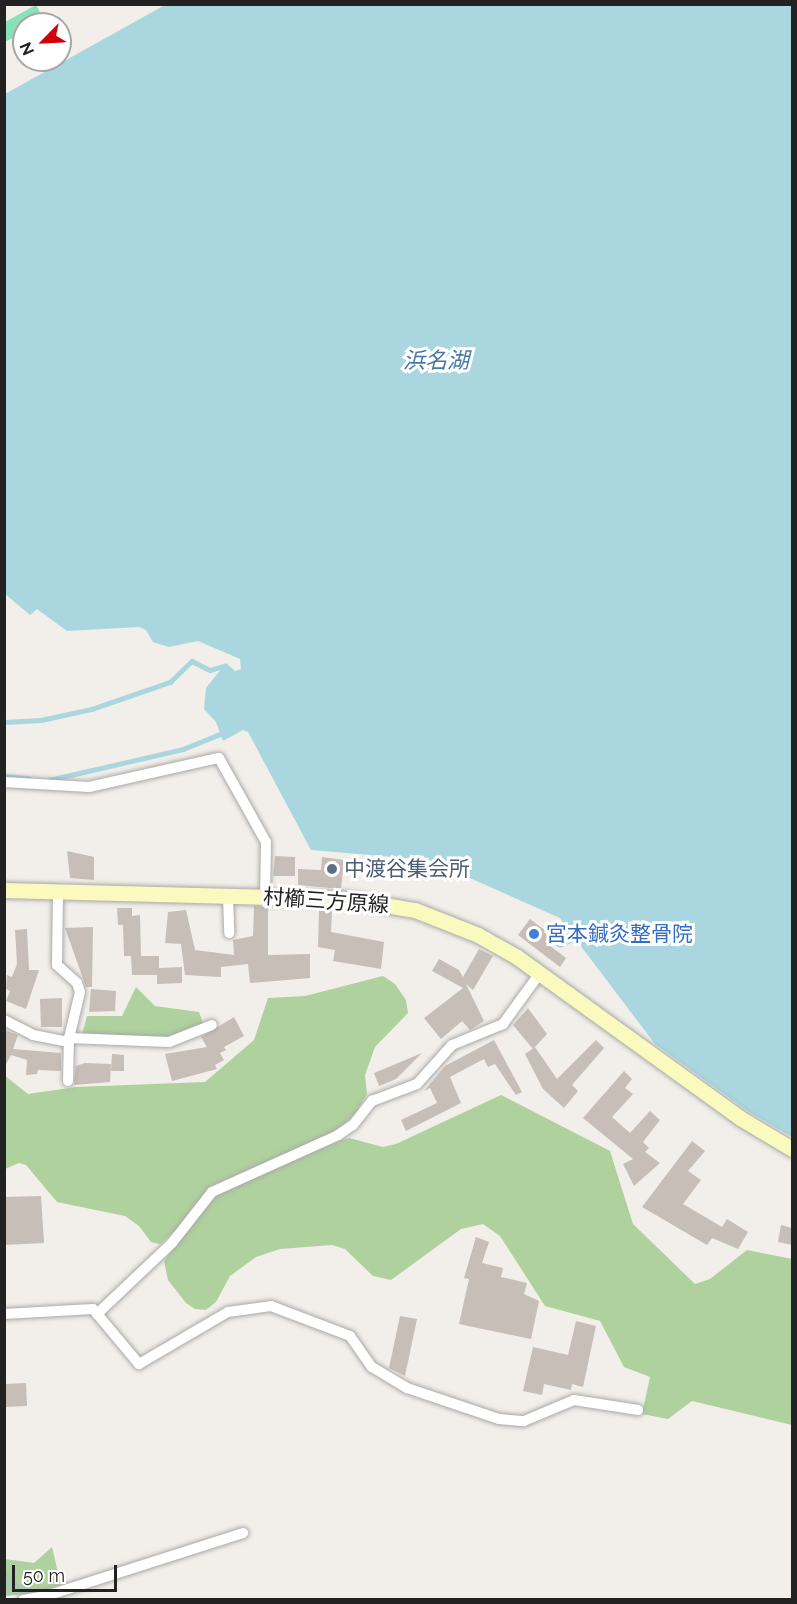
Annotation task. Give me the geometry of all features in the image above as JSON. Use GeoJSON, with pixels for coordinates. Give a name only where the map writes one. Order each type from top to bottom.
{"type":"FeatureCollection","features":[{"type":"Feature","properties":{"kind":"main road","name":"村櫛三方原線"},"geometry":{"type":"LineString","coordinates":[[4,890],[371,900],[415,910],[478,935],[540,973],[743,1120],[792,1149]]}},
{"type":"Feature","properties":{"kind":"street"},"geometry":{"type":"LineString","coordinates":[[4,783],[77,788],[126,775],[219,758],[266,842],[265,897]]}},
{"type":"Feature","properties":{"kind":"street"},"geometry":{"type":"LineString","coordinates":[[58,892],[57,965],[77,982],[80,992],[69,1040],[68,1081]]}},
{"type":"Feature","properties":{"kind":"street"},"geometry":{"type":"LineString","coordinates":[[228,896],[229,933]]}},
{"type":"Feature","properties":{"kind":"street"},"geometry":{"type":"LineString","coordinates":[[97,1314],[172,1243],[212,1192],[338,1135],[353,1125],[372,1101],[417,1084],[452,1044],[503,1024],[540,973]]}},
{"type":"Feature","properties":{"kind":"street"},"geometry":{"type":"LineString","coordinates":[[4,1020],[33,1035],[69,1040],[169,1042],[212,1025]]}},
{"type":"Feature","properties":{"kind":"street"},"geometry":{"type":"LineString","coordinates":[[4,1314],[93,1310],[140,1364],[228,1312],[271,1306],[350,1336],[372,1367],[407,1388],[499,1419],[524,1421],[574,1400],[638,1410]]}},
{"type":"Feature","properties":{"kind":"street"},"geometry":{"type":"LineString","coordinates":[[23,1599],[46,1596],[243,1533]]}},
{"type":"Feature","properties":{"kind":"green space"},"geometry":{"type":"Polygon","coordinates":[[[36,5],[40,12],[23,12],[36,5]]]}},
{"type":"Feature","properties":{"kind":"green space"},"geometry":{"type":"Polygon","coordinates":[[[12,18],[12,38],[5,42],[5,22],[12,18]]]}},
{"type":"Feature","properties":{"kind":"green space"},"geometry":{"type":"Polygon","coordinates":[[[383,976],[395,984],[406,1000],[408,1013],[375,1047],[365,1075],[367,1094],[355,1114],[336,1131],[209,1187],[179,1227],[160,1244],[151,1242],[139,1226],[125,1216],[57,1202],[26,1165],[19,1163],[5,1169],[4,1075],[28,1094],[76,1087],[205,1082],[254,1040],[268,998],[305,996],[383,976]]]}},
{"type":"Feature","properties":{"kind":"green space"},"geometry":{"type":"Polygon","coordinates":[[[136,987],[155,1006],[199,1012],[203,1023],[169,1038],[82,1035],[87,1016],[122,1016],[136,987]]]}},
{"type":"Feature","properties":{"kind":"green space"},"geometry":{"type":"Polygon","coordinates":[[[501,1095],[610,1151],[633,1224],[695,1284],[710,1279],[747,1250],[792,1259],[792,1425],[692,1401],[668,1419],[642,1414],[650,1377],[624,1367],[600,1321],[545,1306],[500,1236],[483,1224],[461,1229],[391,1280],[373,1276],[345,1249],[332,1245],[280,1249],[256,1257],[230,1276],[216,1302],[206,1310],[195,1309],[186,1303],[168,1280],[164,1261],[207,1204],[220,1193],[349,1138],[383,1147],[396,1144],[501,1095]]]}},
{"type":"Feature","properties":{"kind":"green space"},"geometry":{"type":"Polygon","coordinates":[[[52,1547],[61,1585],[33,1593],[5,1577],[5,1559],[34,1563],[52,1547]]]}},
{"type":"Feature","properties":{"kind":"green space"},"geometry":{"type":"Polygon","coordinates":[[[4,1567],[14,1581],[38,1593],[5,1596],[4,1567]]]}},
{"type":"Feature","properties":{"kind":"water","name":"浜名湖"},"geometry":{"type":"Polygon","coordinates":[[[165,5],[792,5],[792,1137],[749,1112],[655,1044],[580,945],[574,942],[560,948],[555,945],[566,927],[560,918],[429,860],[311,850],[248,732],[243,730],[223,741],[216,722],[204,709],[206,688],[226,663],[235,671],[241,669],[240,659],[198,641],[169,647],[153,642],[146,630],[139,627],[67,631],[37,609],[30,615],[5,594],[5,94],[45,72],[72,72],[72,57],[165,5]]]}},
{"type":"Feature","properties":{"kind":"building"},"geometry":{"type":"Polygon","coordinates":[[[67,851],[94,857],[94,880],[70,878],[67,851]]]}},
{"type":"Feature","properties":{"kind":"building"},"geometry":{"type":"Polygon","coordinates":[[[275,856],[295,857],[295,876],[273,876],[275,856]]]}},
{"type":"Feature","properties":{"kind":"building"},"geometry":{"type":"Polygon","coordinates":[[[322,857],[344,860],[341,889],[298,885],[298,869],[321,870],[322,857]]]}},
{"type":"Feature","properties":{"kind":"building"},"geometry":{"type":"Polygon","coordinates":[[[254,906],[268,907],[268,955],[310,954],[310,978],[250,983],[248,964],[221,967],[221,977],[185,975],[181,944],[165,943],[168,912],[186,910],[195,950],[234,955],[233,940],[253,936],[254,906]]]}},
{"type":"Feature","properties":{"kind":"building"},"geometry":{"type":"Polygon","coordinates":[[[117,908],[132,908],[132,916],[140,915],[141,956],[124,956],[123,925],[118,925],[117,908]]]}},
{"type":"Feature","properties":{"kind":"building"},"geometry":{"type":"Polygon","coordinates":[[[319,910],[332,911],[331,932],[384,942],[381,969],[333,961],[335,950],[318,947],[319,910]]]}},
{"type":"Feature","properties":{"kind":"building"},"geometry":{"type":"Polygon","coordinates":[[[530,919],[550,934],[545,942],[566,958],[560,967],[518,935],[530,919]]]}},
{"type":"Feature","properties":{"kind":"building"},"geometry":{"type":"Polygon","coordinates":[[[93,927],[92,987],[86,987],[65,928],[93,927]]]}},
{"type":"Feature","properties":{"kind":"building"},"geometry":{"type":"Polygon","coordinates":[[[27,929],[29,970],[39,970],[26,1009],[6,1001],[10,991],[6,989],[7,975],[12,977],[17,964],[15,930],[27,929]]]}},
{"type":"Feature","properties":{"kind":"building"},"geometry":{"type":"Polygon","coordinates":[[[479,949],[493,956],[473,990],[466,984],[484,1021],[470,1030],[462,1021],[441,1039],[424,1018],[463,988],[432,971],[439,959],[459,970],[463,977],[479,949]]]}},
{"type":"Feature","properties":{"kind":"building"},"geometry":{"type":"Polygon","coordinates":[[[131,956],[159,956],[159,968],[182,967],[182,983],[157,984],[157,975],[132,975],[131,956]]]}},
{"type":"Feature","properties":{"kind":"building"},"geometry":{"type":"Polygon","coordinates":[[[91,989],[116,991],[115,1011],[89,1012],[91,989]]]}},
{"type":"Feature","properties":{"kind":"building"},"geometry":{"type":"Polygon","coordinates":[[[62,998],[62,1027],[41,1027],[40,999],[62,998]]]}},
{"type":"Feature","properties":{"kind":"building"},"geometry":{"type":"Polygon","coordinates":[[[528,1008],[547,1034],[533,1049],[513,1025],[528,1008]]]}},
{"type":"Feature","properties":{"kind":"building"},"geometry":{"type":"Polygon","coordinates":[[[234,1017],[244,1036],[224,1047],[226,1050],[220,1053],[224,1060],[215,1065],[217,1069],[172,1081],[165,1054],[207,1047],[201,1037],[234,1017]]]}},
{"type":"Feature","properties":{"kind":"building"},"geometry":{"type":"Polygon","coordinates":[[[4,1030],[18,1035],[13,1049],[61,1053],[61,1071],[38,1070],[37,1074],[26,1075],[27,1060],[11,1055],[4,1068],[4,1030]]]}},
{"type":"Feature","properties":{"kind":"building"},"geometry":{"type":"Polygon","coordinates":[[[494,1040],[522,1092],[516,1095],[495,1064],[488,1067],[484,1059],[450,1077],[461,1103],[406,1131],[401,1120],[437,1103],[430,1088],[424,1091],[445,1066],[494,1040]]]}},
{"type":"Feature","properties":{"kind":"building"},"geometry":{"type":"Polygon","coordinates":[[[596,1040],[604,1048],[572,1085],[578,1091],[564,1108],[543,1089],[525,1054],[535,1047],[557,1079],[596,1040]]]}},
{"type":"Feature","properties":{"kind":"building"},"geometry":{"type":"Polygon","coordinates":[[[422,1053],[396,1079],[379,1086],[374,1073],[422,1053]]]}},
{"type":"Feature","properties":{"kind":"building"},"geometry":{"type":"Polygon","coordinates":[[[112,1054],[124,1055],[124,1071],[111,1071],[112,1054]]]}},
{"type":"Feature","properties":{"kind":"building"},"geometry":{"type":"Polygon","coordinates":[[[85,1063],[111,1064],[110,1082],[74,1085],[76,1066],[85,1063]]]}},
{"type":"Feature","properties":{"kind":"building"},"geometry":{"type":"Polygon","coordinates":[[[624,1071],[632,1079],[625,1088],[633,1094],[612,1117],[630,1133],[650,1111],[660,1120],[643,1142],[649,1148],[645,1152],[660,1163],[634,1186],[623,1164],[633,1159],[583,1118],[624,1071]]]}},
{"type":"Feature","properties":{"kind":"building"},"geometry":{"type":"Polygon","coordinates":[[[692,1141],[705,1151],[688,1171],[701,1180],[683,1204],[722,1227],[727,1219],[748,1232],[738,1249],[712,1238],[707,1245],[642,1207],[692,1141]]]}},
{"type":"Feature","properties":{"kind":"building"},"geometry":{"type":"Polygon","coordinates":[[[41,1196],[44,1243],[4,1245],[4,1197],[41,1196]]]}},
{"type":"Feature","properties":{"kind":"building"},"geometry":{"type":"Polygon","coordinates":[[[781,1225],[792,1228],[792,1245],[778,1242],[781,1225]]]}},
{"type":"Feature","properties":{"kind":"building"},"geometry":{"type":"Polygon","coordinates":[[[476,1237],[489,1242],[482,1263],[503,1268],[501,1277],[527,1283],[524,1294],[539,1301],[531,1339],[459,1324],[469,1279],[464,1278],[476,1237]]]}},
{"type":"Feature","properties":{"kind":"building"},"geometry":{"type":"Polygon","coordinates":[[[400,1316],[417,1319],[405,1376],[389,1368],[400,1316]]]}},
{"type":"Feature","properties":{"kind":"building"},"geometry":{"type":"Polygon","coordinates":[[[576,1321],[596,1326],[583,1387],[572,1384],[571,1390],[544,1384],[542,1395],[523,1391],[533,1347],[568,1355],[576,1321]]]}},
{"type":"Feature","properties":{"kind":"building"},"geometry":{"type":"Polygon","coordinates":[[[26,1383],[27,1406],[4,1407],[4,1384],[26,1383]]]}},
{"type":"Feature","properties":{"kind":"waterway"},"geometry":{"type":"LineString","coordinates":[[4,722],[41,720],[92,709],[170,682],[192,661],[210,670],[224,666]]}},
{"type":"Feature","properties":{"kind":"waterway"},"geometry":{"type":"LineString","coordinates":[[49,780],[183,749],[220,734]]}},
{"type":"Feature","properties":{"kind":"waterway"},"geometry":{"type":"LineString","coordinates":[[4,776],[29,778]]}},
{"type":"Feature","properties":{"kind":"place","name":"中渡谷集会所"},"geometry":{"type":"Point","coordinates":[332,869]}},
{"type":"Feature","properties":{"kind":"place","name":"宮本鍼灸整骨院"},"geometry":{"type":"Point","coordinates":[534,934]}}]}
